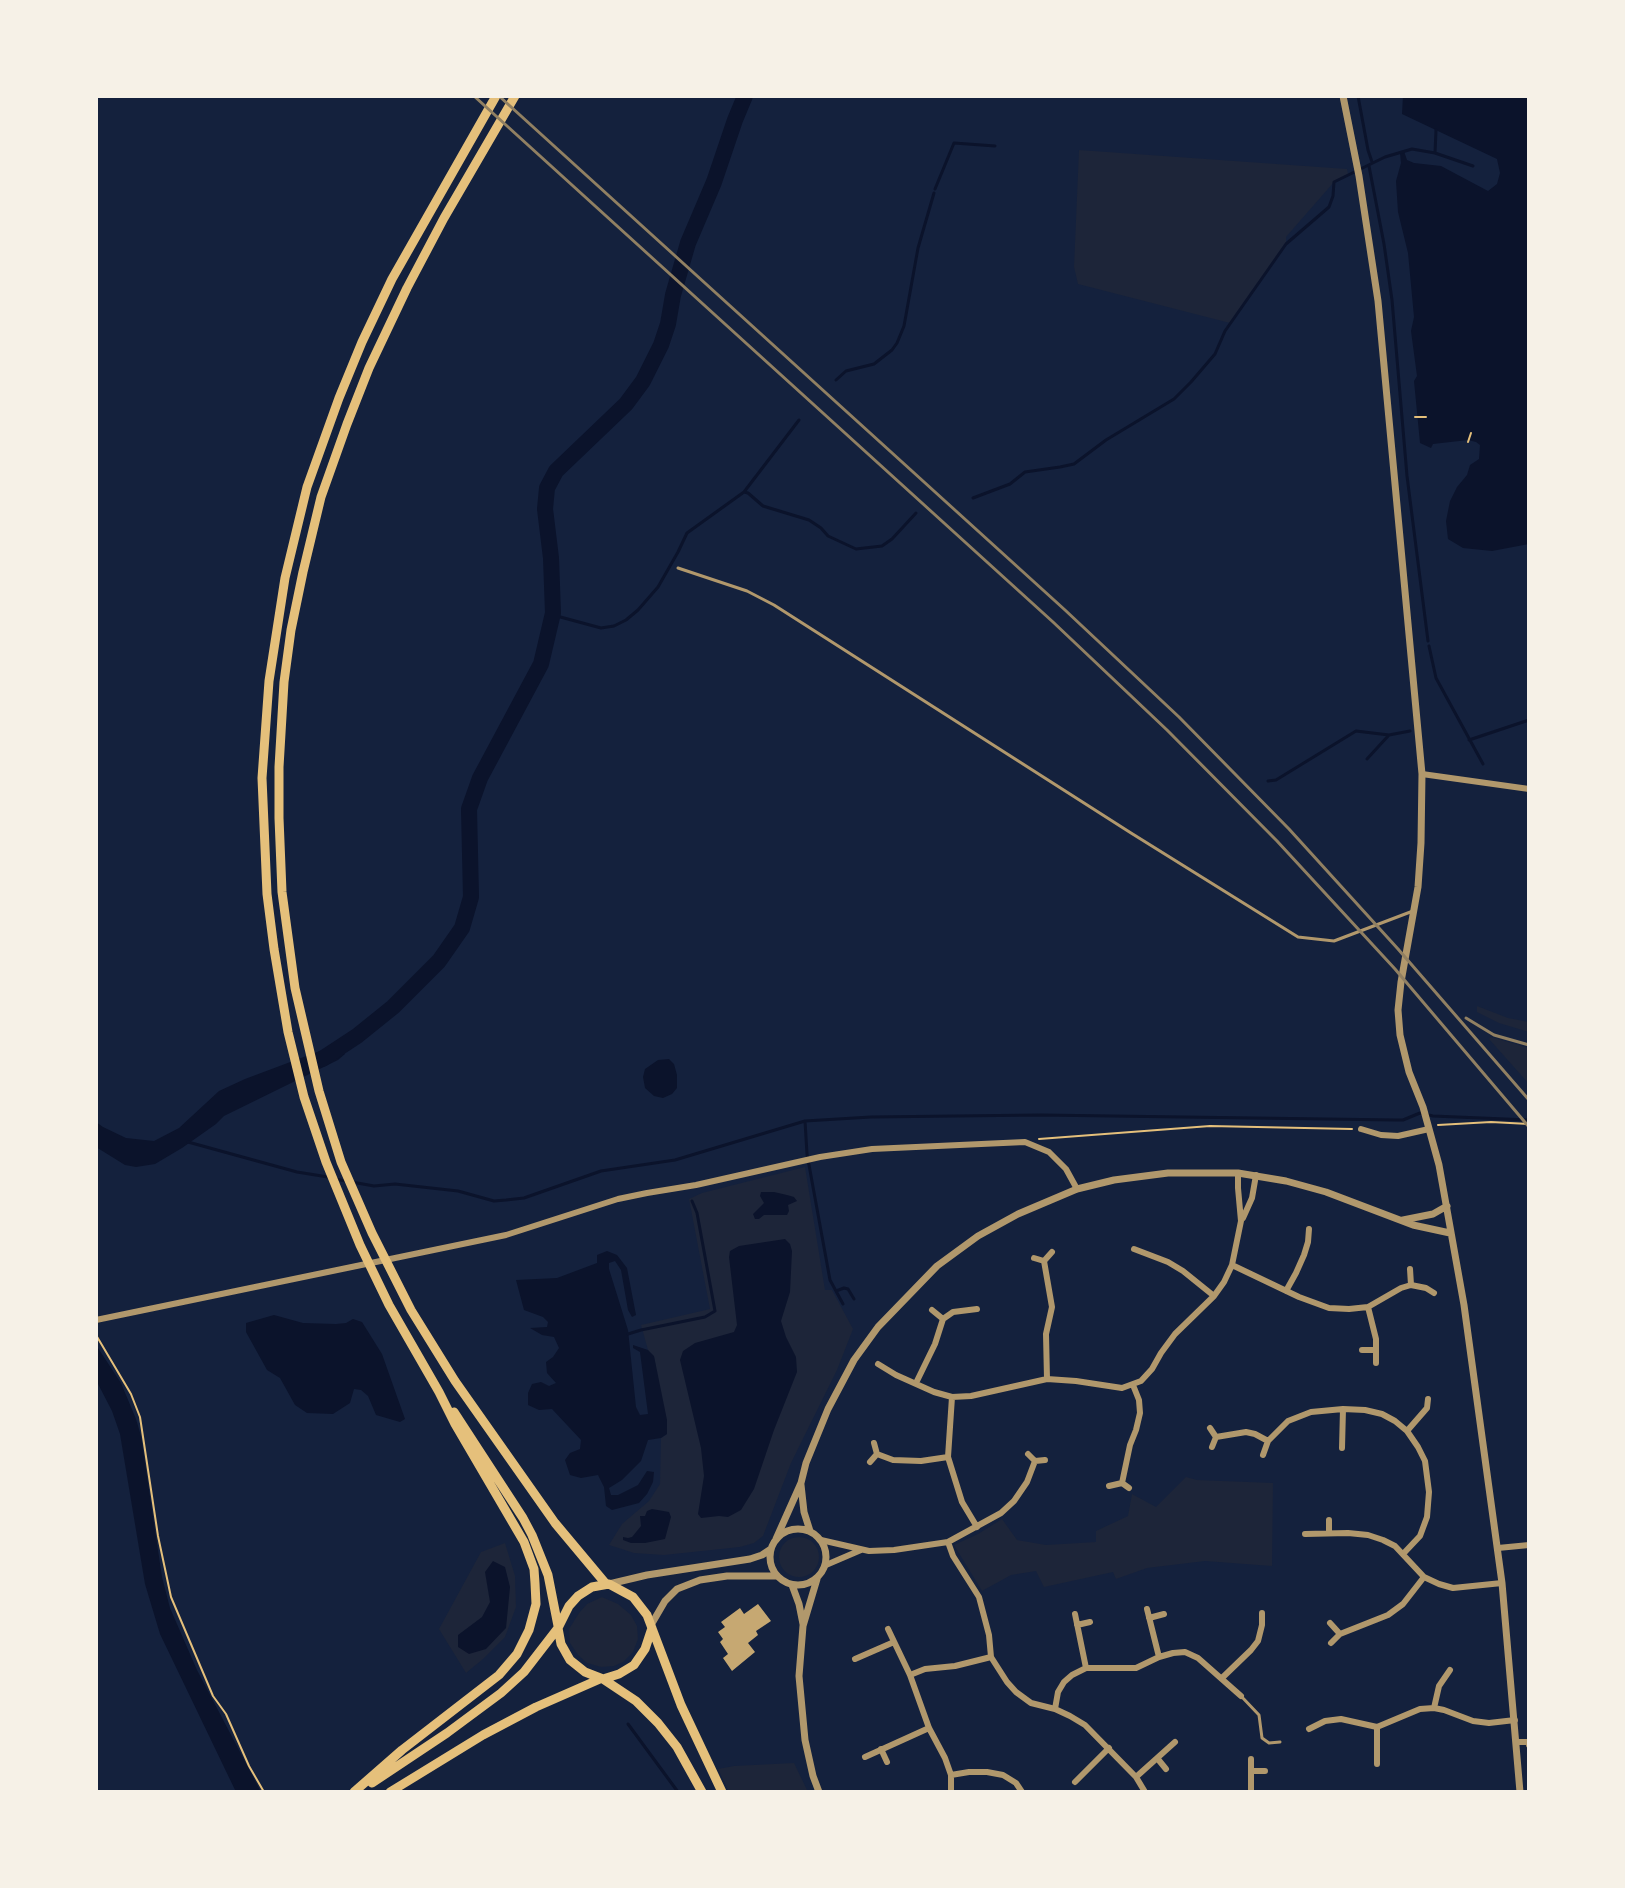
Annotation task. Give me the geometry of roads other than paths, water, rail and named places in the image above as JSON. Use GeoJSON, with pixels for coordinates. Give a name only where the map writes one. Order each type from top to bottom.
{"type":"FeatureCollection","features":[{"type":"Feature","properties":{"kind":"highway"},"geometry":{"type":"LineString","coordinates":[[356,1792],[402,1750],[499,1675],[517,1654],[529,1630],[536,1604],[534,1569],[524,1542],[389,1305],[338,1193],[304,1097],[288,1032],[267,894],[262,778],[269,681],[285,578],[307,487],[339,398],[392,279],[496,96]]}},
{"type":"Feature","properties":{"kind":"highway"},"geometry":{"type":"LineString","coordinates":[[515,96],[444,218],[369,368],[321,497],[291,630],[284,682],[279,818],[289,949],[303,1028],[341,1162],[411,1310],[433,1347],[555,1523],[608,1584],[633,1597],[642,1606],[681,1705],[722,1792]]}},
{"type":"Feature","properties":{"kind":"highway"},"geometry":{"type":"LineString","coordinates":[[439,1392],[532,1535],[548,1575],[561,1644],[570,1660],[636,1701],[677,1747],[702,1792]]}},
{"type":"Feature","properties":{"kind":"highway"},"geometry":{"type":"LineString","coordinates":[[356,1792],[447,1733],[501,1693],[535,1660],[578,1596],[592,1587],[608,1584]]}},
{"type":"Feature","properties":{"kind":"highway"},"geometry":{"type":"LineString","coordinates":[[390,1792],[483,1735],[536,1707],[634,1665],[645,1649],[651,1626]]}},
{"type":"Feature","properties":{"kind":"street"},"geometry":{"type":"LineString","coordinates":[[1343,96],[1378,301],[1422,774],[1418,887],[1398,1010],[1402,1050],[1428,1125],[1447,1206],[1464,1305],[1498,1548],[1520,1792]]}},
{"type":"Feature","properties":{"kind":"street"},"geometry":{"type":"LineString","coordinates":[[1422,774],[1529,789]]}},
{"type":"Feature","properties":{"kind":"street"},"geometry":{"type":"LineString","coordinates":[[1361,1129],[1398,1136],[1428,1125]]}},
{"type":"Feature","properties":{"kind":"street"},"geometry":{"type":"LineString","coordinates":[[96,1320],[506,1235],[618,1199],[872,1149],[1025,1142],[1049,1152],[1066,1169],[1077,1189]]}},
{"type":"Feature","properties":{"kind":"street"},"geometry":{"type":"LineString","coordinates":[[776,1576],[770,1558],[771,1549],[801,1483],[828,1409],[854,1360],[878,1327],[937,1266],[978,1236],[1018,1214],[1077,1189],[1114,1180],[1157,1174],[1238,1173],[1326,1192],[1425,1229],[1450,1233]]}},
{"type":"Feature","properties":{"kind":"street"},"geometry":{"type":"LineString","coordinates":[[1238,1173],[1241,1221]]}},
{"type":"Feature","properties":{"kind":"street"},"geometry":{"type":"LineString","coordinates":[[878,1364],[934,1392],[952,1397],[971,1396],[1047,1379],[1122,1388],[1141,1381],[1175,1334],[1224,1282],[1232,1265],[1241,1221],[1252,1198],[1256,1175]]}},
{"type":"Feature","properties":{"kind":"street"},"geometry":{"type":"LineString","coordinates":[[1401,1220],[1421,1217],[1447,1206]]}},
{"type":"Feature","properties":{"kind":"street"},"geometry":{"type":"LineString","coordinates":[[1286,1291],[1308,1242],[1309,1229]]}},
{"type":"Feature","properties":{"kind":"street"},"geometry":{"type":"LineString","coordinates":[[1308,1242],[1318,1245]]}},
{"type":"Feature","properties":{"kind":"street"},"geometry":{"type":"LineString","coordinates":[[1134,1249],[1168,1262],[1214,1296]]}},
{"type":"Feature","properties":{"kind":"street"},"geometry":{"type":"LineString","coordinates":[[1044,1261],[1052,1252]]}},
{"type":"Feature","properties":{"kind":"street"},"geometry":{"type":"LineString","coordinates":[[1034,1258],[1044,1261]]}},
{"type":"Feature","properties":{"kind":"street"},"geometry":{"type":"LineString","coordinates":[[1044,1261],[1052,1307],[1046,1334],[1047,1379]]}},
{"type":"Feature","properties":{"kind":"street"},"geometry":{"type":"LineString","coordinates":[[1232,1265],[1329,1308],[1368,1307],[1411,1285],[1434,1293]]}},
{"type":"Feature","properties":{"kind":"street"},"geometry":{"type":"LineString","coordinates":[[1410,1269],[1411,1285]]}},
{"type":"Feature","properties":{"kind":"street"},"geometry":{"type":"LineString","coordinates":[[1368,1307],[1373,1323],[1376,1363]]}},
{"type":"Feature","properties":{"kind":"street"},"geometry":{"type":"LineString","coordinates":[[916,1383],[943,1319],[953,1312],[977,1309]]}},
{"type":"Feature","properties":{"kind":"street"},"geometry":{"type":"LineString","coordinates":[[932,1310],[943,1319]]}},
{"type":"Feature","properties":{"kind":"street"},"geometry":{"type":"LineString","coordinates":[[1362,1350],[1376,1350]]}},
{"type":"Feature","properties":{"kind":"street"},"geometry":{"type":"LineString","coordinates":[[1122,1483],[1140,1413],[1133,1385]]}},
{"type":"Feature","properties":{"kind":"street"},"geometry":{"type":"LineString","coordinates":[[952,1397],[948,1457],[962,1502],[977,1527]]}},
{"type":"Feature","properties":{"kind":"street"},"geometry":{"type":"LineString","coordinates":[[1407,1431],[1427,1408],[1428,1399]]}},
{"type":"Feature","properties":{"kind":"street"},"geometry":{"type":"LineString","coordinates":[[1342,1448],[1343,1409]]}},
{"type":"Feature","properties":{"kind":"street"},"geometry":{"type":"LineString","coordinates":[[1263,1455],[1268,1441],[1288,1421],[1311,1412],[1365,1410],[1382,1414],[1407,1431],[1425,1461],[1429,1492],[1427,1517],[1420,1536],[1403,1554]]}},
{"type":"Feature","properties":{"kind":"street"},"geometry":{"type":"LineString","coordinates":[[1210,1428],[1216,1437]]}},
{"type":"Feature","properties":{"kind":"street"},"geometry":{"type":"LineString","coordinates":[[1216,1437],[1246,1432],[1268,1441]]}},
{"type":"Feature","properties":{"kind":"street"},"geometry":{"type":"LineString","coordinates":[[1212,1447],[1216,1437]]}},
{"type":"Feature","properties":{"kind":"street"},"geometry":{"type":"LineString","coordinates":[[874,1443],[877,1454]]}},
{"type":"Feature","properties":{"kind":"street"},"geometry":{"type":"LineString","coordinates":[[877,1454],[893,1460],[921,1461],[948,1457]]}},
{"type":"Feature","properties":{"kind":"street"},"geometry":{"type":"LineString","coordinates":[[870,1462],[877,1454]]}},
{"type":"Feature","properties":{"kind":"street"},"geometry":{"type":"LineString","coordinates":[[1028,1454],[1035,1461]]}},
{"type":"Feature","properties":{"kind":"street"},"geometry":{"type":"LineString","coordinates":[[1035,1461],[1045,1460]]}},
{"type":"Feature","properties":{"kind":"street"},"geometry":{"type":"LineString","coordinates":[[821,1540],[861,1550],[894,1550],[948,1542],[1001,1513],[1014,1501],[1027,1482],[1035,1461]]}},
{"type":"Feature","properties":{"kind":"street"},"geometry":{"type":"LineString","coordinates":[[801,1483],[810,1531]]}},
{"type":"Feature","properties":{"kind":"street"},"geometry":{"type":"LineString","coordinates":[[1109,1486],[1122,1483],[1129,1488]]}},
{"type":"Feature","properties":{"kind":"street"},"geometry":{"type":"LineString","coordinates":[[1329,1520],[1329,1533]]}},
{"type":"Feature","properties":{"kind":"street"},"geometry":{"type":"LineString","coordinates":[[776,1539],[795,1529],[810,1531],[825,1548],[826,1565]]}},
{"type":"Feature","properties":{"kind":"street"},"geometry":{"type":"LineString","coordinates":[[1305,1534],[1368,1535],[1395,1546],[1424,1577],[1453,1588],[1502,1583]]}},
{"type":"Feature","properties":{"kind":"street"},"geometry":{"type":"LineString","coordinates":[[948,1542],[953,1556],[979,1597],[991,1657],[1016,1692],[1031,1703],[1055,1709],[1085,1725],[1136,1777],[1145,1792]]}},
{"type":"Feature","properties":{"kind":"street"},"geometry":{"type":"LineString","coordinates":[[1498,1548],[1529,1545]]}},
{"type":"Feature","properties":{"kind":"street"},"geometry":{"type":"LineString","coordinates":[[608,1584],[750,1559],[771,1549]]}},
{"type":"Feature","properties":{"kind":"street"},"geometry":{"type":"LineString","coordinates":[[819,1792],[805,1740],[799,1676],[803,1626],[817,1579],[826,1565],[861,1550]]}},
{"type":"Feature","properties":{"kind":"street"},"geometry":{"type":"LineString","coordinates":[[651,1626],[665,1601],[677,1589],[700,1580],[727,1576],[776,1576],[792,1585],[809,1584],[817,1579]]}},
{"type":"Feature","properties":{"kind":"street"},"geometry":{"type":"LineString","coordinates":[[1331,1643],[1340,1634],[1388,1615],[1403,1604],[1424,1577]]}},
{"type":"Feature","properties":{"kind":"street"},"geometry":{"type":"LineString","coordinates":[[792,1585],[803,1626]]}},
{"type":"Feature","properties":{"kind":"street"},"geometry":{"type":"LineString","coordinates":[[1147,1609],[1159,1657]]}},
{"type":"Feature","properties":{"kind":"street"},"geometry":{"type":"LineString","coordinates":[[1222,1678],[1258,1641],[1262,1613]]}},
{"type":"Feature","properties":{"kind":"street"},"geometry":{"type":"LineString","coordinates":[[1075,1614],[1086,1668]]}},
{"type":"Feature","properties":{"kind":"street"},"geometry":{"type":"LineString","coordinates":[[1149,1618],[1164,1614]]}},
{"type":"Feature","properties":{"kind":"street"},"geometry":{"type":"LineString","coordinates":[[1077,1625],[1090,1622]]}},
{"type":"Feature","properties":{"kind":"street"},"geometry":{"type":"LineString","coordinates":[[1330,1623],[1340,1634]]}},
{"type":"Feature","properties":{"kind":"street"},"geometry":{"type":"LineString","coordinates":[[1262,1625],[1274,1625]]}},
{"type":"Feature","properties":{"kind":"street"},"geometry":{"type":"LineString","coordinates":[[888,1629],[910,1675],[929,1728],[945,1758],[951,1775],[951,1792]]}},
{"type":"Feature","properties":{"kind":"street"},"geometry":{"type":"LineString","coordinates":[[855,1659],[894,1642]]}},
{"type":"Feature","properties":{"kind":"street"},"geometry":{"type":"LineString","coordinates":[[1055,1709],[1058,1692],[1064,1682],[1086,1668],[1136,1668],[1159,1657],[1185,1652],[1198,1658],[1241,1696]]}},
{"type":"Feature","properties":{"kind":"street"},"geometry":{"type":"LineString","coordinates":[[910,1675],[925,1669],[955,1666],[991,1657]]}},
{"type":"Feature","properties":{"kind":"street"},"geometry":{"type":"LineString","coordinates":[[1434,1708],[1439,1686],[1448,1673],[1437,1668]]}},
{"type":"Feature","properties":{"kind":"street"},"geometry":{"type":"LineString","coordinates":[[1309,1729],[1325,1721],[1341,1719],[1377,1727],[1420,1709],[1434,1708],[1473,1721],[1515,1720]]}},
{"type":"Feature","properties":{"kind":"street"},"geometry":{"type":"LineString","coordinates":[[1377,1727],[1377,1764]]}},
{"type":"Feature","properties":{"kind":"street"},"geometry":{"type":"LineString","coordinates":[[865,1757],[929,1728]]}},
{"type":"Feature","properties":{"kind":"street"},"geometry":{"type":"LineString","coordinates":[[1136,1777],[1175,1742]]}},
{"type":"Feature","properties":{"kind":"street"},"geometry":{"type":"LineString","coordinates":[[1516,1742],[1529,1742],[1529,1745]]}},
{"type":"Feature","properties":{"kind":"street"},"geometry":{"type":"LineString","coordinates":[[1075,1782],[1109,1748]]}},
{"type":"Feature","properties":{"kind":"street"},"geometry":{"type":"LineString","coordinates":[[881,1749],[887,1762]]}},
{"type":"Feature","properties":{"kind":"street"},"geometry":{"type":"LineString","coordinates":[[1157,1758],[1166,1769]]}},
{"type":"Feature","properties":{"kind":"street"},"geometry":{"type":"LineString","coordinates":[[1251,1759],[1251,1792]]}},
{"type":"Feature","properties":{"kind":"street"},"geometry":{"type":"LineString","coordinates":[[1251,1771],[1265,1771]]}},
{"type":"Feature","properties":{"kind":"street"},"geometry":{"type":"LineString","coordinates":[[951,1775],[981,1772],[1003,1775],[1016,1783],[1022,1792]]}},
{"type":"Feature","properties":{"kind":"lane"},"geometry":{"type":"LineString","coordinates":[[678,568],[747,591],[774,605],[1298,937],[1334,941],[1414,911]]}},
{"type":"Feature","properties":{"kind":"lane"},"geometry":{"type":"LineString","coordinates":[[1241,1696],[1259,1715],[1262,1738],[1269,1743],[1280,1742]]}},
{"type":"Feature","properties":{"kind":"waterway"},"geometry":{"type":"LineString","coordinates":[[322,1059],[393,1007],[439,961],[462,928],[471,897],[469,809],[480,778],[541,664],[553,613],[545,509],[547,488],[556,471],[626,404],[643,381],[661,345],[688,243],[745,96]]}},
{"type":"Feature","properties":{"kind":"waterway"},"geometry":{"type":"LineString","coordinates":[[1358,96],[1372,162]]}},
{"type":"Feature","properties":{"kind":"waterway"},"geometry":{"type":"LineString","coordinates":[[1435,153],[1436,130]]}},
{"type":"Feature","properties":{"kind":"waterway"},"geometry":{"type":"LineString","coordinates":[[935,189],[954,143],[995,146]]}},
{"type":"Feature","properties":{"kind":"waterway"},"geometry":{"type":"LineString","coordinates":[[973,498],[1010,484],[1025,472],[1074,464],[1106,440],[1174,399],[1215,354],[1225,331],[1286,244],[1329,207],[1334,182],[1385,157],[1412,149],[1473,166]]}},
{"type":"Feature","properties":{"kind":"waterway"},"geometry":{"type":"LineString","coordinates":[[1369,166],[1392,300],[1407,476],[1428,641]]}},
{"type":"Feature","properties":{"kind":"waterway"},"geometry":{"type":"LineString","coordinates":[[836,380],[846,371],[874,364],[897,343],[904,326],[918,248],[934,193]]}},
{"type":"Feature","properties":{"kind":"waterway"},"geometry":{"type":"LineString","coordinates":[[744,492],[799,420]]}},
{"type":"Feature","properties":{"kind":"waterway"},"geometry":{"type":"LineString","coordinates":[[553,615],[601,628],[626,620],[658,587],[687,533],[744,492],[763,506],[809,520],[828,536],[856,549],[882,546],[916,513]]}},
{"type":"Feature","properties":{"kind":"waterway"},"geometry":{"type":"LineString","coordinates":[[1429,646],[1436,678],[1483,764]]}},
{"type":"Feature","properties":{"kind":"waterway"},"geometry":{"type":"LineString","coordinates":[[1469,740],[1529,720]]}},
{"type":"Feature","properties":{"kind":"waterway"},"geometry":{"type":"LineString","coordinates":[[1268,781],[1276,780],[1356,731],[1389,735],[1410,731]]}},
{"type":"Feature","properties":{"kind":"waterway"},"geometry":{"type":"LineString","coordinates":[[1367,759],[1389,735]]}},
{"type":"Feature","properties":{"kind":"waterway"},"geometry":{"type":"LineString","coordinates":[[335,1179],[374,1186],[395,1184],[458,1191],[494,1201],[524,1198],[601,1171],[675,1160],[805,1121],[871,1117],[1041,1115],[1403,1120],[1420,1113],[1529,1120]]}},
{"type":"Feature","properties":{"kind":"waterway"},"geometry":{"type":"LineString","coordinates":[[805,1121],[807,1154],[830,1280],[843,1304]]}},
{"type":"Feature","properties":{"kind":"waterway"},"geometry":{"type":"LineString","coordinates":[[188,1142],[297,1172],[328,1177]]}},
{"type":"Feature","properties":{"kind":"waterway"},"geometry":{"type":"LineString","coordinates":[[628,1334],[705,1317],[715,1311],[697,1213],[692,1201]]}},
{"type":"Feature","properties":{"kind":"waterway"},"geometry":{"type":"LineString","coordinates":[[836,1291],[848,1289],[854,1299]]}},
{"type":"Feature","properties":{"kind":"waterway"},"geometry":{"type":"LineString","coordinates":[[628,1724],[678,1792]]}},
{"type":"Feature","properties":{"kind":"railway"},"geometry":{"type":"LineString","coordinates":[[474,96],[1053,622],[1167,730],[1277,841],[1395,969],[1529,1127]]}},
{"type":"Feature","properties":{"kind":"railway"},"geometry":{"type":"LineString","coordinates":[[499,96],[1179,717],[1289,829],[1529,1100]]}},
{"type":"Feature","properties":{"kind":"railway"},"geometry":{"type":"LineString","coordinates":[[1466,1018],[1494,1035],[1529,1045]]}}]}
